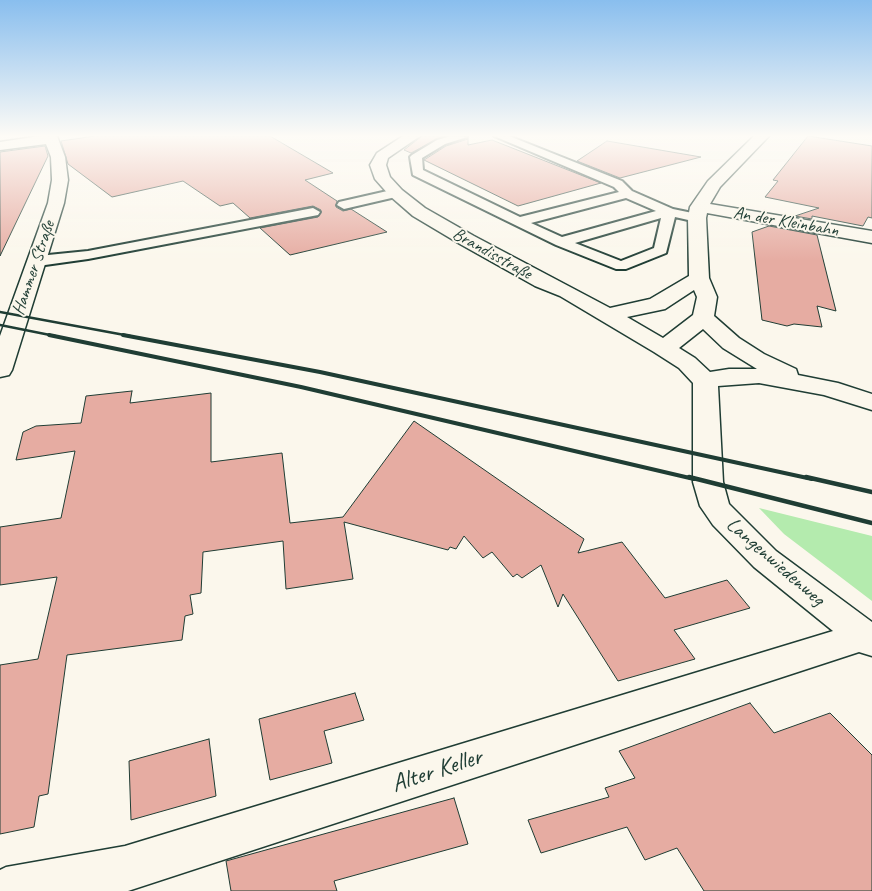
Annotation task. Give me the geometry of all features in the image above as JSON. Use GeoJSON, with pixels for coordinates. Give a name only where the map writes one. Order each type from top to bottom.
{"type":"FeatureCollection","features":[{"type":"Feature","properties":{"kind":"street","name":"Hammer Straße"},"geometry":{"type":"LineString","coordinates":[[0,370],[38,261],[56,203],[60,178]]}},
{"type":"Feature","properties":{"kind":"street","name":"Brandisstraße"},"geometry":{"type":"LineString","coordinates":[[382,178],[396,193],[419,212],[467,240],[608,315],[662,347]]}},
{"type":"Feature","properties":{"kind":"street"},"geometry":{"type":"LineString","coordinates":[[662,347],[676,341],[703,317],[707,297],[699,278],[698,212],[714,184],[720,178]]}},
{"type":"Feature","properties":{"kind":"street","name":"An der Kleinbahn"},"geometry":{"type":"LineString","coordinates":[[698,212],[872,237]]}},
{"type":"Feature","properties":{"kind":"street"},"geometry":{"type":"LineString","coordinates":[[608,315],[657,304],[699,278]]}},
{"type":"Feature","properties":{"kind":"street"},"geometry":{"type":"LineString","coordinates":[[703,317],[731,343],[756,359],[784,373],[869,402]]}},
{"type":"Feature","properties":{"kind":"street"},"geometry":{"type":"LineString","coordinates":[[662,347],[687,363],[705,381],[745,393],[826,401],[869,402]]}},
{"type":"Feature","properties":{"kind":"street"},"geometry":{"type":"LineString","coordinates":[[705,381],[729,376],[759,376],[828,388]]}},
{"type":"Feature","properties":{"kind":"street","name":"Langenwiedenweg"},"geometry":{"type":"LineString","coordinates":[[705,381],[708,482],[715,506],[724,518],[765,559],[868,639]]}},
{"type":"Feature","properties":{"kind":"street","name":"Alter Keller"},"geometry":{"type":"LineString","coordinates":[[6,891],[125,869],[868,639]]}},
{"type":"Feature","properties":{"kind":"lane"},"geometry":{"type":"LineString","coordinates":[[428,178],[561,242],[621,266],[661,250],[669,212]]}},
{"type":"Feature","properties":{"kind":"lane"},"geometry":{"type":"LineString","coordinates":[[602,178],[618,184],[626,194],[669,212]]}},
{"type":"Feature","properties":{"kind":"lane"},"geometry":{"type":"LineString","coordinates":[[344,205],[396,193]]}},
{"type":"Feature","properties":{"kind":"lane"},"geometry":{"type":"LineString","coordinates":[[518,222],[626,194]]}},
{"type":"Feature","properties":{"kind":"lane"},"geometry":{"type":"LineString","coordinates":[[38,261],[88,255],[313,212]]}},
{"type":"Feature","properties":{"kind":"lane"},"geometry":{"type":"LineString","coordinates":[[561,242],[669,212],[698,212]]}},
{"type":"Feature","properties":{"kind":"green space"},"geometry":{"type":"Polygon","coordinates":[[[759,508],[872,536],[872,601],[784,534],[759,508]]]}},
{"type":"Feature","properties":{"kind":"building"},"geometry":{"type":"Polygon","coordinates":[[[0,178],[38,178],[0,256],[0,178]]]}},
{"type":"Feature","properties":{"kind":"building"},"geometry":{"type":"Polygon","coordinates":[[[86,178],[315,178],[305,180],[337,201],[336,207],[343,211],[351,209],[387,232],[290,255],[260,228],[318,217],[321,210],[313,206],[250,218],[233,203],[220,206],[183,181],[112,197],[86,178]]]}},
{"type":"Feature","properties":{"kind":"building"},"geometry":{"type":"Polygon","coordinates":[[[460,178],[587,178],[601,183],[518,206],[460,178]]]}},
{"type":"Feature","properties":{"kind":"building"},"geometry":{"type":"Polygon","coordinates":[[[775,178],[872,178],[872,218],[868,217],[863,226],[812,216],[812,219],[795,216],[819,208],[765,197],[778,181],[773,180],[775,178]]]}},
{"type":"Feature","properties":{"kind":"building"},"geometry":{"type":"Polygon","coordinates":[[[769,226],[817,235],[836,311],[817,306],[822,327],[794,324],[787,326],[762,320],[752,232],[769,226]]]}},
{"type":"Feature","properties":{"kind":"building"},"geometry":{"type":"Polygon","coordinates":[[[132,391],[130,403],[211,393],[211,462],[282,453],[290,523],[343,517],[414,421],[584,539],[578,553],[622,542],[665,598],[727,580],[750,608],[674,630],[695,659],[618,681],[563,594],[558,607],[541,565],[522,578],[517,574],[513,577],[492,552],[483,558],[464,536],[456,549],[450,547],[448,550],[344,522],[353,579],[286,589],[283,541],[203,552],[201,593],[190,595],[193,614],[185,616],[182,640],[67,655],[48,794],[39,796],[34,827],[0,834],[0,665],[38,659],[57,577],[0,585],[0,527],[61,518],[75,451],[16,460],[23,432],[36,426],[81,423],[86,396],[132,391]]]}},
{"type":"Feature","properties":{"kind":"building"},"geometry":{"type":"Polygon","coordinates":[[[355,693],[364,720],[324,731],[332,763],[270,780],[259,719],[355,693]]]}},
{"type":"Feature","properties":{"kind":"building"},"geometry":{"type":"Polygon","coordinates":[[[750,703],[774,733],[830,713],[872,755],[872,891],[704,891],[677,848],[645,860],[627,827],[541,853],[528,820],[609,797],[605,788],[635,778],[619,751],[750,703]]]}},
{"type":"Feature","properties":{"kind":"building"},"geometry":{"type":"Polygon","coordinates":[[[209,739],[216,796],[131,820],[129,761],[209,739]]]}},
{"type":"Feature","properties":{"kind":"building"},"geometry":{"type":"Polygon","coordinates":[[[454,798],[468,844],[334,881],[337,891],[231,891],[226,861],[454,798]]]}},
{"type":"Feature","properties":{"kind":"railway"},"geometry":{"type":"LineString","coordinates":[[0,312],[130,336]]}},
{"type":"Feature","properties":{"kind":"railway"},"geometry":{"type":"LineString","coordinates":[[0,325],[55,336]]}},
{"type":"Feature","properties":{"kind":"railway"},"geometry":{"type":"LineString","coordinates":[[49,335],[301,387],[694,479]]}},
{"type":"Feature","properties":{"kind":"railway"},"geometry":{"type":"LineString","coordinates":[[123,335],[320,372],[812,479]]}},
{"type":"Feature","properties":{"kind":"railway"},"geometry":{"type":"LineString","coordinates":[[689,477],[872,523]]}},
{"type":"Feature","properties":{"kind":"railway"},"geometry":{"type":"LineString","coordinates":[[806,477],[872,492]]}}]}
